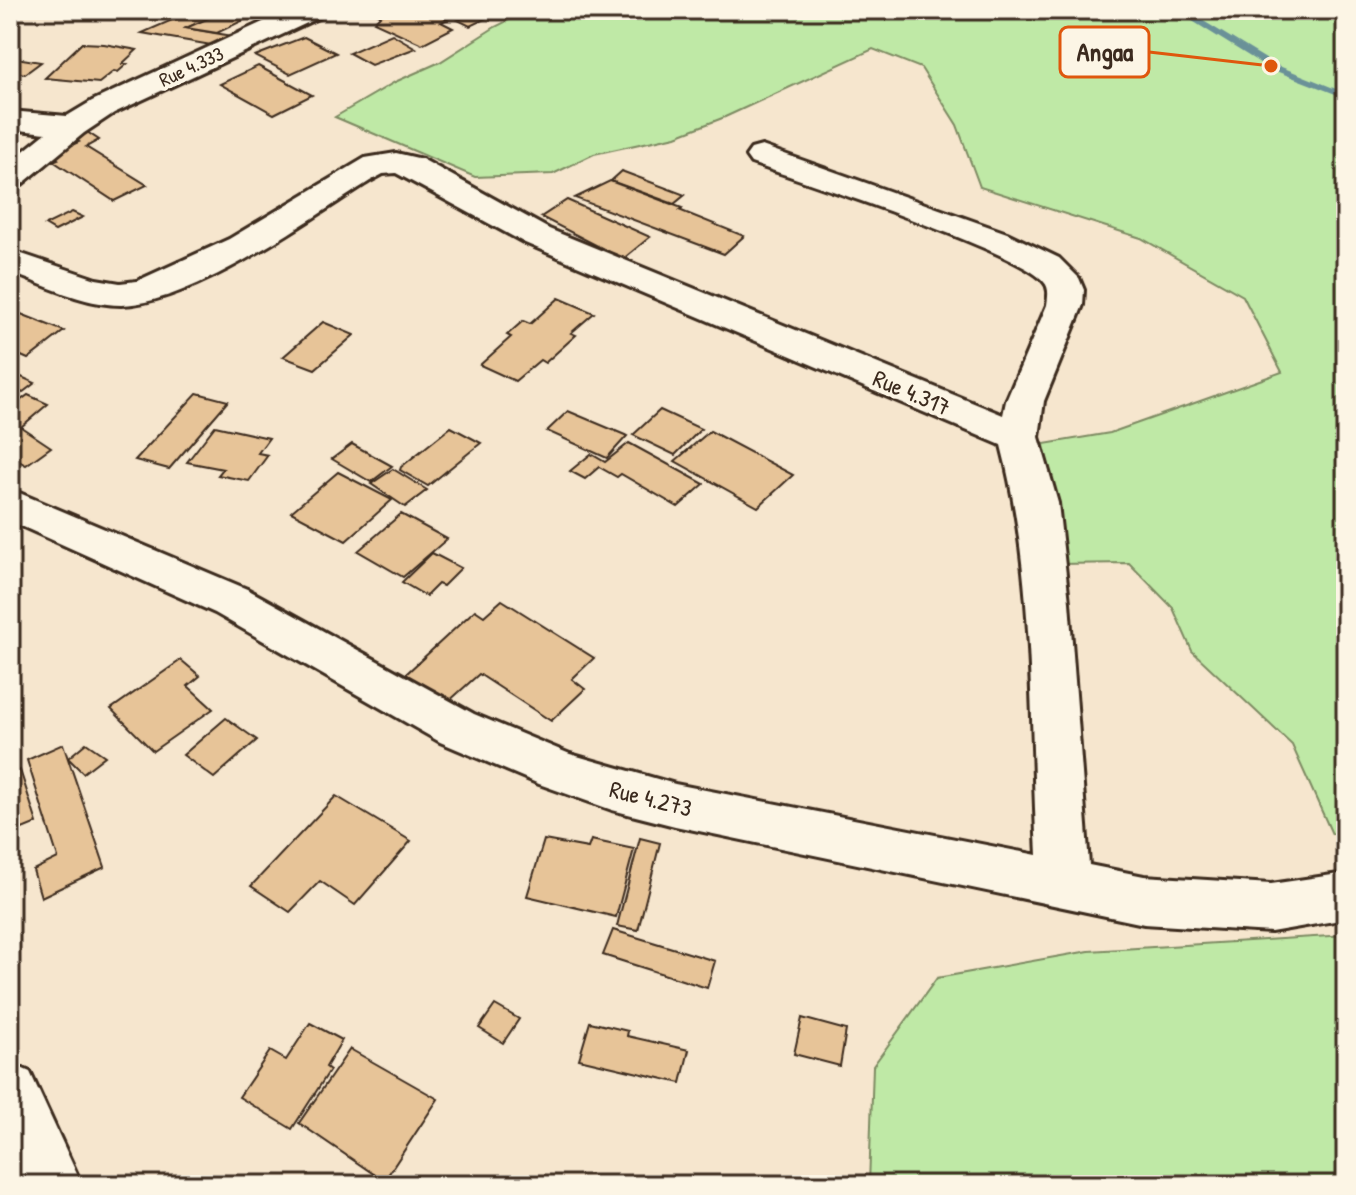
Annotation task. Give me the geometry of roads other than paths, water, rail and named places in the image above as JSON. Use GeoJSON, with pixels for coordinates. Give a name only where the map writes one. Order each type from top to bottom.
{"type":"FeatureCollection","features":[{"type":"Feature","properties":{"kind":"street","name":"Rue 4.333"},"geometry":{"type":"LineString","coordinates":[[10,178],[73,126],[103,107],[312,10]]}},
{"type":"Feature","properties":{"kind":"street"},"geometry":{"type":"LineString","coordinates":[[10,120],[73,126]]}},
{"type":"Feature","properties":{"kind":"street"},"geometry":{"type":"LineString","coordinates":[[762,156],[995,240],[1047,265],[1061,278],[1066,290],[1065,305],[1025,401],[1019,437],[1037,503],[1046,588],[1064,884]]}},
{"type":"Feature","properties":{"kind":"street","name":"Rue 4.317"},"geometry":{"type":"LineString","coordinates":[[10,260],[57,280],[123,295],[168,282],[215,260],[359,174],[376,165],[396,163],[411,166],[436,178],[537,236],[1019,437]]}},
{"type":"Feature","properties":{"kind":"street","name":"Rue 4.273"},"geometry":{"type":"LineString","coordinates":[[10,504],[231,601],[457,728],[556,770],[612,789],[675,805],[1144,900],[1271,908],[1346,896]]}},
{"type":"Feature","properties":{"kind":"street"},"geometry":{"type":"LineString","coordinates":[[10,1092],[52,1185]]}},
{"type":"Feature","properties":{"kind":"waterway"},"geometry":{"type":"LineString","coordinates":[[1187,10],[1189,15],[1271,66],[1346,96]]}},
{"type":"Feature","properties":{"kind":"waterway"},"geometry":{"type":"LineString","coordinates":[[1346,421],[1340,453],[1346,469]]}},
{"type":"Feature","properties":{"kind":"place","name":"Angaa"},"geometry":{"type":"Point","coordinates":[1271,66]}}]}
